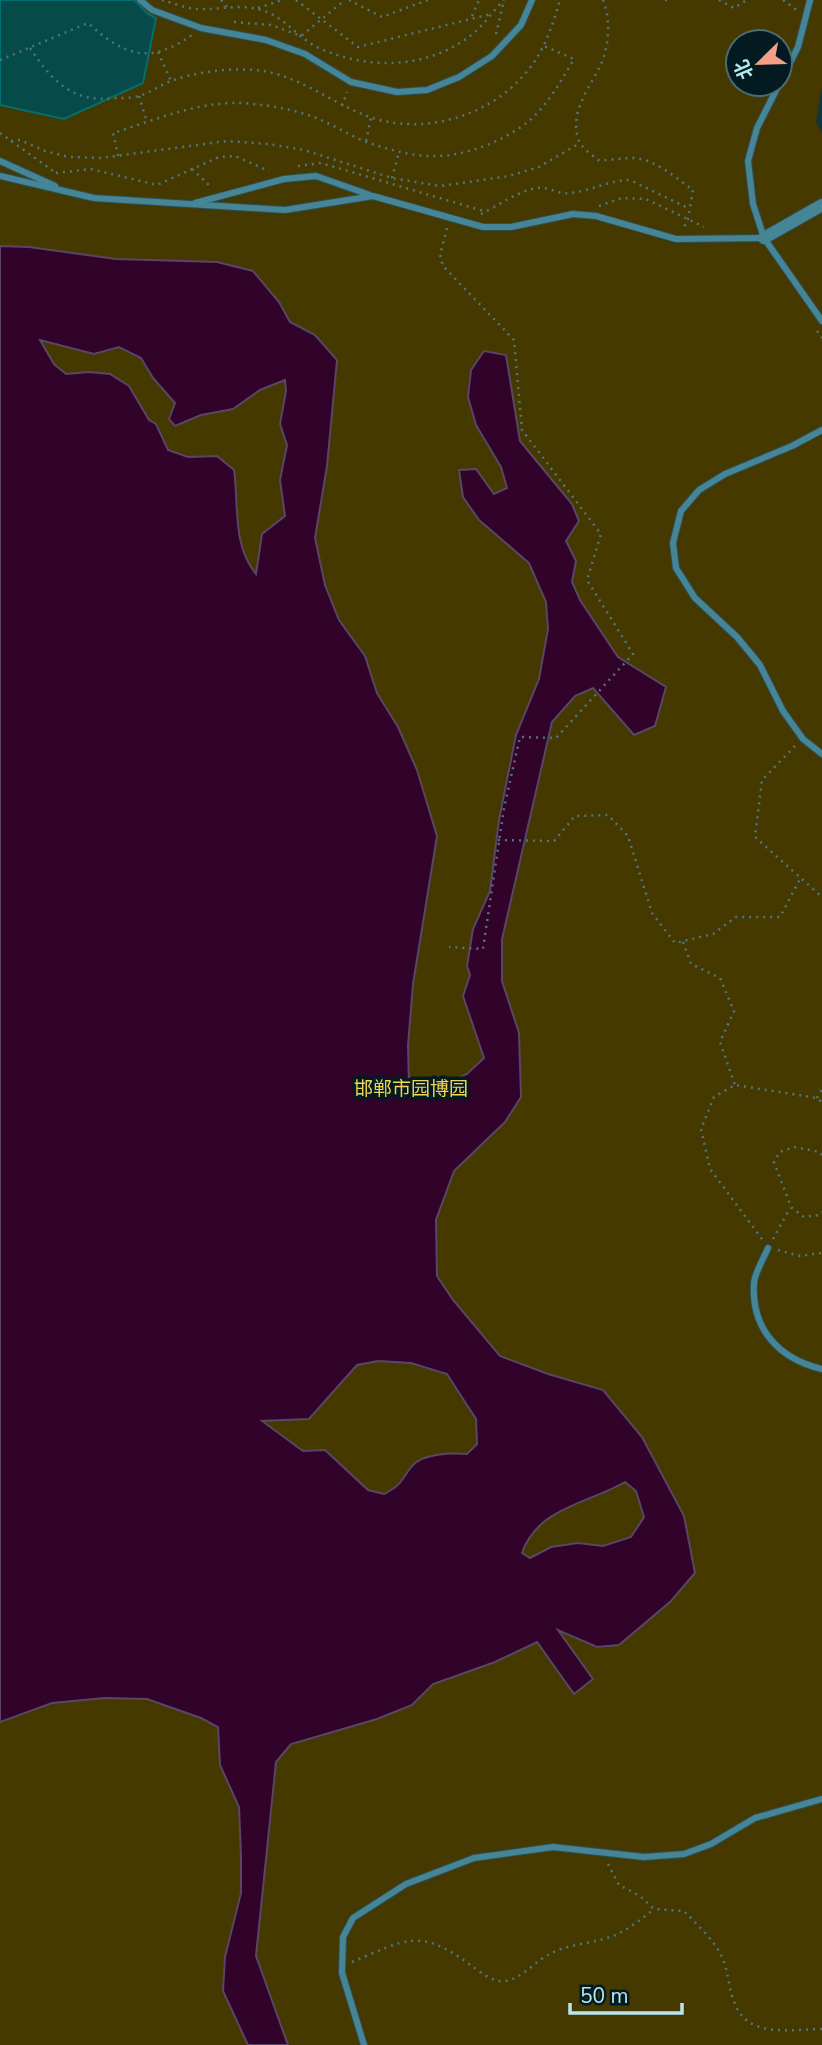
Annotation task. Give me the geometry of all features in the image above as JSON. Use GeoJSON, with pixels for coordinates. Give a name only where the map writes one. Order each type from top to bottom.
{"type":"FeatureCollection","features":[{"type":"Feature","properties":{"kind":"street"},"geometry":{"type":"LineString","coordinates":[[764,238],[822,205]]}},
{"type":"Feature","properties":{"kind":"lane"},"geometry":{"type":"LineString","coordinates":[[140,0],[152,10],[201,28],[266,40],[305,54],[351,82],[397,92],[427,90],[459,77],[492,56],[521,25],[532,0]]}},
{"type":"Feature","properties":{"kind":"lane"},"geometry":{"type":"LineString","coordinates":[[810,0],[798,47],[757,128],[748,161],[753,204],[764,238],[822,321]]}},
{"type":"Feature","properties":{"kind":"lane"},"geometry":{"type":"LineString","coordinates":[[0,160],[64,191]]}},
{"type":"Feature","properties":{"kind":"lane"},"geometry":{"type":"LineString","coordinates":[[0,176],[94,198],[285,210],[373,196]]}},
{"type":"Feature","properties":{"kind":"lane"},"geometry":{"type":"LineString","coordinates":[[190,204],[284,179],[316,176],[373,196],[483,227],[512,228],[573,214],[596,216],[676,239],[764,238]]}},
{"type":"Feature","properties":{"kind":"lane"},"geometry":{"type":"LineString","coordinates":[[822,430],[792,446],[725,474],[699,490],[681,512],[673,543],[676,568],[695,598],[737,637],[760,665],[783,711],[803,739],[822,754]]}},
{"type":"Feature","properties":{"kind":"lane"},"geometry":{"type":"LineString","coordinates":[[768,1248],[754,1281],[755,1306],[765,1335],[791,1357],[822,1368]]}},
{"type":"Feature","properties":{"kind":"lane"},"geometry":{"type":"LineString","coordinates":[[364,2045],[342,1973],[343,1937],[353,1918],[406,1884],[474,1858],[553,1847],[644,1857],[684,1854],[711,1844],[755,1818],[822,1799]]}},
{"type":"Feature","properties":{"kind":"path"},"geometry":{"type":"LineString","coordinates":[[162,0],[197,9],[256,9],[280,17],[318,47],[356,61],[392,64],[416,61],[446,51],[475,32],[504,0]]}},
{"type":"Feature","properties":{"kind":"path"},"geometry":{"type":"LineString","coordinates":[[221,0],[227,7]]}},
{"type":"Feature","properties":{"kind":"path"},"geometry":{"type":"LineString","coordinates":[[256,9],[282,0]]}},
{"type":"Feature","properties":{"kind":"path"},"geometry":{"type":"LineString","coordinates":[[296,0],[358,47],[491,14]]}},
{"type":"Feature","properties":{"kind":"path"},"geometry":{"type":"LineString","coordinates":[[301,36],[347,0],[382,17],[428,0]]}},
{"type":"Feature","properties":{"kind":"path"},"geometry":{"type":"LineString","coordinates":[[471,18],[479,0]]}},
{"type":"Feature","properties":{"kind":"path"},"geometry":{"type":"LineString","coordinates":[[492,56],[504,0]]}},
{"type":"Feature","properties":{"kind":"path"},"geometry":{"type":"LineString","coordinates":[[30,48],[49,76],[77,95],[102,100],[139,96],[171,81],[213,71],[256,70],[294,80],[371,118],[413,124],[442,123],[496,98],[523,76],[544,46],[560,0]]}},
{"type":"Feature","properties":{"kind":"path"},"geometry":{"type":"LineString","coordinates":[[603,0],[608,34],[602,62],[581,100],[576,126],[580,143],[598,160],[635,158],[658,166],[692,190],[688,219]]}},
{"type":"Feature","properties":{"kind":"path"},"geometry":{"type":"LineString","coordinates":[[665,0],[671,0]]}},
{"type":"Feature","properties":{"kind":"path"},"geometry":{"type":"LineString","coordinates":[[719,0],[734,8],[747,0]]}},
{"type":"Feature","properties":{"kind":"path"},"geometry":{"type":"LineString","coordinates":[[783,0],[806,17]]}},
{"type":"Feature","properties":{"kind":"path"},"geometry":{"type":"LineString","coordinates":[[230,22],[271,24],[301,36]]}},
{"type":"Feature","properties":{"kind":"path"},"geometry":{"type":"LineString","coordinates":[[0,60],[88,23],[111,44],[132,52],[158,52],[175,47],[201,28]]}},
{"type":"Feature","properties":{"kind":"path"},"geometry":{"type":"LineString","coordinates":[[118,156],[113,133],[176,112],[212,104],[251,103],[290,110],[320,119],[366,141],[399,152],[438,156],[499,142],[530,120],[556,90],[574,59],[544,46]]}},
{"type":"Feature","properties":{"kind":"path"},"geometry":{"type":"LineString","coordinates":[[158,52],[171,81]]}},
{"type":"Feature","properties":{"kind":"path"},"geometry":{"type":"LineString","coordinates":[[342,106],[351,82]]}},
{"type":"Feature","properties":{"kind":"path"},"geometry":{"type":"LineString","coordinates":[[139,96],[147,122]]}},
{"type":"Feature","properties":{"kind":"path"},"geometry":{"type":"LineString","coordinates":[[366,141],[371,118]]}},
{"type":"Feature","properties":{"kind":"path"},"geometry":{"type":"LineString","coordinates":[[0,133],[56,173]]}},
{"type":"Feature","properties":{"kind":"path"},"geometry":{"type":"LineString","coordinates":[[11,141],[20,140],[45,151],[69,157],[118,156],[227,141],[268,144],[304,150],[392,178],[440,186],[509,177],[539,167],[580,143]]}},
{"type":"Feature","properties":{"kind":"path"},"geometry":{"type":"LineString","coordinates":[[392,178],[399,152]]}},
{"type":"Feature","properties":{"kind":"path"},"geometry":{"type":"LineString","coordinates":[[39,177],[91,169],[157,185],[219,157],[235,156],[284,179]]}},
{"type":"Feature","properties":{"kind":"path"},"geometry":{"type":"LineString","coordinates":[[293,167],[321,163],[487,212]]}},
{"type":"Feature","properties":{"kind":"path"},"geometry":{"type":"LineString","coordinates":[[192,169],[220,196]]}},
{"type":"Feature","properties":{"kind":"path"},"geometry":{"type":"LineString","coordinates":[[466,222],[540,187],[562,194],[619,180],[630,180],[690,209]]}},
{"type":"Feature","properties":{"kind":"path"},"geometry":{"type":"LineString","coordinates":[[597,206],[622,198],[646,199],[729,239]]}},
{"type":"Feature","properties":{"kind":"path"},"geometry":{"type":"LineString","coordinates":[[449,218],[440,255],[443,266],[514,340],[522,430],[601,534],[587,580],[633,654],[556,738],[520,737],[498,839],[483,949],[449,947]]}},
{"type":"Feature","properties":{"kind":"path"},"geometry":{"type":"LineString","coordinates":[[803,739],[762,780],[755,837],[822,897]]}},
{"type":"Feature","properties":{"kind":"path"},"geometry":{"type":"LineString","coordinates":[[498,839],[554,841],[575,816],[608,815],[628,836],[652,913],[675,943],[712,934],[736,917],[780,917],[801,877]]}},
{"type":"Feature","properties":{"kind":"path"},"geometry":{"type":"LineString","coordinates":[[683,942],[691,964],[720,978],[734,1011],[720,1042],[735,1085]]}},
{"type":"Feature","properties":{"kind":"path"},"geometry":{"type":"LineString","coordinates":[[822,1102],[817,1098],[735,1085],[714,1097],[701,1129],[710,1169],[768,1248],[800,1256],[822,1253]]}},
{"type":"Feature","properties":{"kind":"path"},"geometry":{"type":"LineString","coordinates":[[817,1098],[822,1089]]}},
{"type":"Feature","properties":{"kind":"path"},"geometry":{"type":"LineString","coordinates":[[822,1146],[821,1153],[794,1147],[780,1152],[774,1162],[791,1207],[804,1217],[821,1214],[822,1220]]}},
{"type":"Feature","properties":{"kind":"path"},"geometry":{"type":"LineString","coordinates":[[768,1248],[791,1207]]}},
{"type":"Feature","properties":{"kind":"path"},"geometry":{"type":"LineString","coordinates":[[604,1852],[609,1870],[619,1885],[640,1896],[654,1909],[684,1911],[710,1939],[724,1959],[735,2006],[749,2024],[768,2030],[822,2029]]}},
{"type":"Feature","properties":{"kind":"path"},"geometry":{"type":"LineString","coordinates":[[342,1966],[405,1940],[446,1947],[486,1976],[502,1981],[517,1977],[548,1954],[607,1939],[629,1928],[654,1909]]}},
{"type":"Feature","properties":{"kind":"green space","name":"邯郸市园博园"},"geometry":{"type":"Polygon","coordinates":[[[0,0],[822,0],[822,86],[816,122],[822,133],[822,2045],[0,2045],[0,0]]]}},
{"type":"Feature","properties":{"kind":"shaded area"},"geometry":{"type":"Polygon","coordinates":[[[0,246],[29,247],[116,259],[217,262],[253,271],[279,302],[290,322],[315,335],[337,360],[327,466],[315,538],[325,585],[339,620],[365,656],[377,693],[398,727],[417,770],[437,836],[413,984],[408,1045],[409,1085],[420,1095],[467,1074],[484,1058],[463,996],[470,975],[467,966],[473,929],[490,891],[499,820],[516,735],[539,679],[548,629],[546,602],[529,563],[479,520],[463,497],[459,470],[476,469],[494,494],[507,488],[501,467],[476,425],[468,397],[471,370],[484,351],[506,355],[520,441],[572,504],[579,521],[566,541],[576,561],[572,582],[580,600],[618,657],[666,687],[655,726],[634,735],[593,688],[575,696],[552,722],[502,939],[502,981],[519,1033],[521,1097],[505,1122],[454,1171],[436,1220],[437,1276],[453,1300],[500,1356],[603,1390],[642,1437],[684,1516],[695,1573],[671,1601],[619,1645],[597,1647],[558,1630],[593,1679],[574,1694],[537,1642],[495,1662],[433,1684],[412,1705],[377,1719],[291,1744],[276,1762],[256,1956],[288,2045],[248,2045],[223,1991],[225,1957],[241,1893],[241,1856],[239,1807],[220,1765],[218,1727],[201,1718],[147,1699],[104,1698],[52,1703],[0,1722],[0,246]],[[40,340],[54,364],[66,374],[110,374],[129,386],[149,420],[156,424],[168,450],[188,457],[217,456],[234,470],[240,538],[248,563],[256,574],[262,534],[285,516],[280,480],[287,445],[280,424],[286,391],[285,380],[260,390],[233,409],[201,415],[175,426],[169,419],[175,403],[153,378],[141,358],[119,347],[94,354],[40,340]],[[378,1361],[357,1365],[309,1419],[262,1421],[303,1451],[325,1450],[368,1490],[384,1494],[398,1485],[412,1466],[423,1458],[467,1454],[477,1444],[476,1419],[447,1374],[411,1363],[378,1361]],[[625,1482],[552,1516],[529,1538],[522,1553],[530,1558],[551,1547],[578,1543],[603,1546],[631,1537],[644,1517],[636,1491],[625,1482]]]}},
{"type":"Feature","properties":{"kind":"building"},"geometry":{"type":"Polygon","coordinates":[[[0,0],[134,0],[156,18],[143,83],[64,119],[0,105],[0,0]]]}}]}
